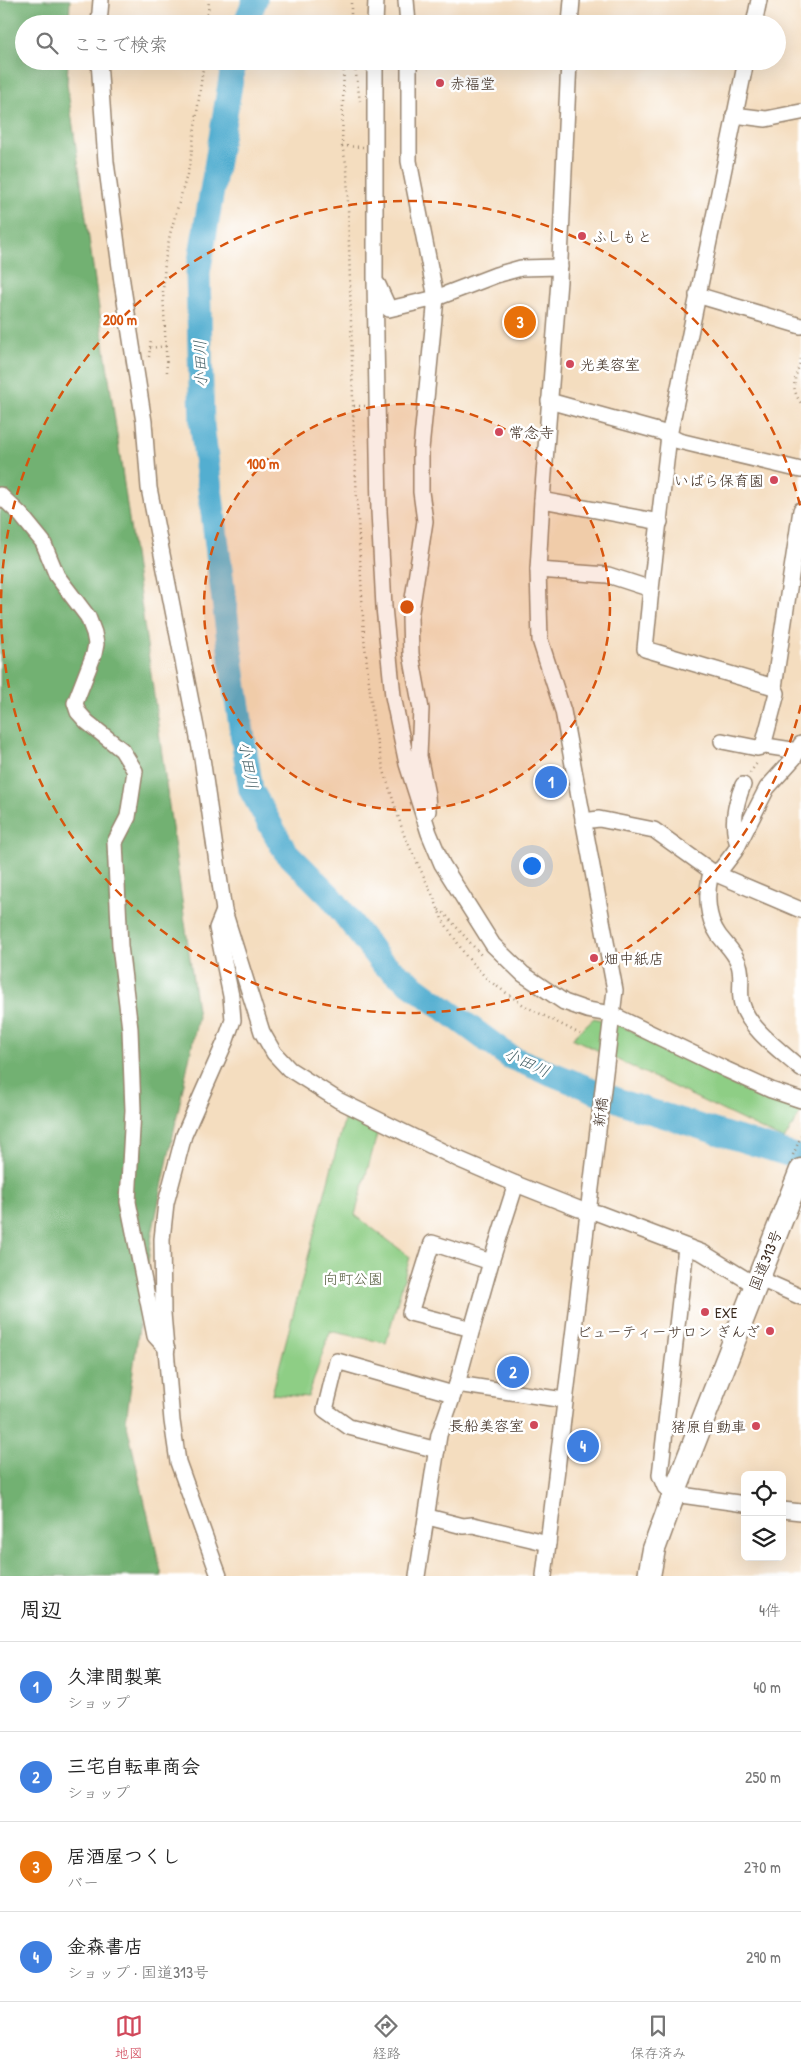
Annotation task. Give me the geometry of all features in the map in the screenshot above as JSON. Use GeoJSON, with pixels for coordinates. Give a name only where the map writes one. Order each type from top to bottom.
{"type":"FeatureCollection","features":[{"type":"Feature","properties":{"kind":"highway","name":"国道313号"},"geometry":{"type":"LineString","coordinates":[[649,1576],[654,1549],[674,1494],[801,1170]]}},
{"type":"Feature","properties":{"kind":"street"},"geometry":{"type":"LineString","coordinates":[[100,15],[101,0]]}},
{"type":"Feature","properties":{"kind":"street"},"geometry":{"type":"LineString","coordinates":[[375,15],[376,0]]}},
{"type":"Feature","properties":{"kind":"street"},"geometry":{"type":"LineString","coordinates":[[406,0],[407,15]]}},
{"type":"Feature","properties":{"kind":"street"},"geometry":{"type":"LineString","coordinates":[[571,15],[572,0]]}},
{"type":"Feature","properties":{"kind":"street"},"geometry":{"type":"LineString","coordinates":[[756,15],[760,0]]}},
{"type":"Feature","properties":{"kind":"street"},"geometry":{"type":"LineString","coordinates":[[100,70],[106,162],[122,282],[144,422],[149,488],[202,758],[224,911],[262,1032],[274,1053],[289,1069],[338,1100],[458,1158],[516,1184],[588,1206],[598,1213],[703,1253],[801,1297]]}},
{"type":"Feature","properties":{"kind":"street"},"geometry":{"type":"LineString","coordinates":[[375,70],[375,280],[379,511],[384,607],[392,696],[407,764],[428,832],[442,864],[493,945],[523,974],[564,1002],[611,1018],[771,1090],[801,1100]]}},
{"type":"Feature","properties":{"kind":"street"},"geometry":{"type":"LineString","coordinates":[[375,128],[382,115],[384,70]]}},
{"type":"Feature","properties":{"kind":"street"},"geometry":{"type":"LineString","coordinates":[[409,70],[409,161],[436,298],[420,448],[422,492],[426,521],[410,618],[411,654],[421,709],[419,756],[427,795],[428,832]]}},
{"type":"Feature","properties":{"kind":"street","name":"新橋"},"geometry":{"type":"LineString","coordinates":[[544,1576],[615,990],[563,711],[540,640],[538,570],[560,267],[569,70]]}},
{"type":"Feature","properties":{"kind":"street"},"geometry":{"type":"LineString","coordinates":[[744,70],[669,436],[645,649],[774,687]]}},
{"type":"Feature","properties":{"kind":"street"},"geometry":{"type":"LineString","coordinates":[[734,115],[766,119],[801,112]]}},
{"type":"Feature","properties":{"kind":"street"},"geometry":{"type":"LineString","coordinates":[[375,280],[390,309],[436,298],[496,275],[521,268],[560,267]]}},
{"type":"Feature","properties":{"kind":"street"},"geometry":{"type":"LineString","coordinates":[[697,294],[801,326]]}},
{"type":"Feature","properties":{"kind":"street"},"geometry":{"type":"LineString","coordinates":[[549,401],[661,432],[669,436],[801,470]]}},
{"type":"Feature","properties":{"kind":"street"},"geometry":{"type":"LineString","coordinates":[[0,495],[21,515],[44,542],[57,576],[88,617],[96,644],[75,703],[78,712],[87,722],[122,750],[135,771],[128,817],[115,842],[120,946],[130,1029],[133,1110],[128,1202],[155,1336],[166,1350]]}},
{"type":"Feature","properties":{"kind":"street"},"geometry":{"type":"LineString","coordinates":[[542,500],[660,522]]}},
{"type":"Feature","properties":{"kind":"street"},"geometry":{"type":"LineString","coordinates":[[762,751],[776,693],[774,687],[801,510]]}},
{"type":"Feature","properties":{"kind":"street"},"geometry":{"type":"LineString","coordinates":[[538,570],[608,575],[651,589]]}},
{"type":"Feature","properties":{"kind":"street"},"geometry":{"type":"LineString","coordinates":[[722,741],[757,748],[762,751],[800,748]]}},
{"type":"Feature","properties":{"kind":"street"},"geometry":{"type":"LineString","coordinates":[[800,748],[768,788],[738,845],[722,868],[710,877],[708,884],[709,912],[716,932],[737,959],[740,966],[740,995],[746,1014],[758,1029],[801,1069]]}},
{"type":"Feature","properties":{"kind":"street"},"geometry":{"type":"LineString","coordinates":[[738,845],[735,835],[734,812],[743,784]]}},
{"type":"Feature","properties":{"kind":"street"},"geometry":{"type":"LineString","coordinates":[[583,821],[599,819],[654,830],[714,873],[801,910]]}},
{"type":"Feature","properties":{"kind":"street"},"geometry":{"type":"LineString","coordinates":[[219,1576],[178,1462],[172,1421],[163,1312],[162,1239],[166,1203],[184,1135],[233,1020],[231,996],[218,928],[224,911]]}},
{"type":"Feature","properties":{"kind":"street"},"geometry":{"type":"LineString","coordinates":[[417,1576],[440,1435],[516,1184]]}},
{"type":"Feature","properties":{"kind":"street"},"geometry":{"type":"LineString","coordinates":[[472,1329],[410,1312],[432,1243],[491,1262]]}},
{"type":"Feature","properties":{"kind":"street"},"geometry":{"type":"LineString","coordinates":[[686,1247],[660,1475],[665,1487],[674,1494],[741,1503]]}},
{"type":"Feature","properties":{"kind":"street"},"geometry":{"type":"LineString","coordinates":[[437,1450],[349,1427],[325,1410],[337,1361],[455,1389],[564,1400]]}},
{"type":"Feature","properties":{"kind":"street"},"geometry":{"type":"LineString","coordinates":[[786,1510],[801,1512]]}},
{"type":"Feature","properties":{"kind":"street"},"geometry":{"type":"LineString","coordinates":[[428,1517],[463,1526],[473,1525],[548,1543]]}},
{"type":"Feature","properties":{"kind":"path"},"geometry":{"type":"LineString","coordinates":[[208,15],[209,0]]}},
{"type":"Feature","properties":{"kind":"path"},"geometry":{"type":"LineString","coordinates":[[351,0],[351,15]]}},
{"type":"Feature","properties":{"kind":"path"},"geometry":{"type":"LineString","coordinates":[[167,372],[163,292],[165,261],[170,234],[190,164],[203,70]]}},
{"type":"Feature","properties":{"kind":"path"},"geometry":{"type":"LineString","coordinates":[[342,146],[354,146]]}},
{"type":"Feature","properties":{"kind":"path"},"geometry":{"type":"LineString","coordinates":[[150,348],[166,346]]}},
{"type":"Feature","properties":{"kind":"path"},"geometry":{"type":"LineString","coordinates":[[801,360],[793,387],[794,394],[801,403]]}},
{"type":"Feature","properties":{"kind":"path"},"geometry":{"type":"LineString","coordinates":[[354,406],[360,406]]}},
{"type":"Feature","properties":{"kind":"path"},"geometry":{"type":"LineString","coordinates":[[366,653],[370,652]]}},
{"type":"Feature","properties":{"kind":"path"},"geometry":{"type":"LineString","coordinates":[[743,784],[762,751]]}},
{"type":"Feature","properties":{"kind":"green space"},"geometry":{"type":"Polygon","coordinates":[[[0,0],[70,0],[69,15],[15,15],[15,70],[68,70],[67,84],[198,1017],[152,1234],[126,1421],[162,1576],[0,1576],[0,0]]]}},
{"type":"Feature","properties":{"kind":"green space"},"geometry":{"type":"Polygon","coordinates":[[[594,1018],[621,1026],[801,1110],[801,1112],[784,1140],[572,1038],[594,1018]]]}},
{"type":"Feature","properties":{"kind":"green space","name":"向町公園"},"geometry":{"type":"Polygon","coordinates":[[[346,1113],[378,1131],[355,1215],[410,1257],[386,1343],[330,1331],[308,1397],[272,1394],[346,1113]]]}},
{"type":"Feature","properties":{"kind":"waterway","name":"小田川"},"geometry":{"type":"LineString","coordinates":[[249,15],[255,0]]}},
{"type":"Feature","properties":{"kind":"waterway","name":"小田川"},"geometry":{"type":"LineString","coordinates":[[232,70],[198,273],[202,425],[234,681],[251,790],[285,851],[331,897],[381,962],[510,1057],[630,1105],[801,1158]]}},
{"type":"Feature","properties":{"kind":"place","name":"赤福堂"},"geometry":{"type":"Point","coordinates":[440,83]}},
{"type":"Feature","properties":{"kind":"place","name":"ふしもと"},"geometry":{"type":"Point","coordinates":[582,236]}},
{"type":"Feature","properties":{"kind":"place","name":"居酒屋つくし"},"geometry":{"type":"Point","coordinates":[520,322]}},
{"type":"Feature","properties":{"kind":"place","name":"光美容室"},"geometry":{"type":"Point","coordinates":[570,364]}},
{"type":"Feature","properties":{"kind":"place","name":"常念寺"},"geometry":{"type":"Point","coordinates":[499,432]}},
{"type":"Feature","properties":{"kind":"place","name":"いばら保育園"},"geometry":{"type":"Point","coordinates":[774,480]}},
{"type":"Feature","properties":{"kind":"place","name":"久津間製菓"},"geometry":{"type":"Point","coordinates":[551,782]}},
{"type":"Feature","properties":{"kind":"place","name":"畑中紙店"},"geometry":{"type":"Point","coordinates":[594,958]}},
{"type":"Feature","properties":{"kind":"place","name":"EXE"},"geometry":{"type":"Point","coordinates":[705,1312]}},
{"type":"Feature","properties":{"kind":"place","name":"ビューティーサロン ぎんざ"},"geometry":{"type":"Point","coordinates":[770,1331]}},
{"type":"Feature","properties":{"kind":"place","name":"三宅自転車商会"},"geometry":{"type":"Point","coordinates":[513,1372]}},
{"type":"Feature","properties":{"kind":"place","name":"長船美容室"},"geometry":{"type":"Point","coordinates":[534,1425]}},
{"type":"Feature","properties":{"kind":"place","name":"猪原自動車"},"geometry":{"type":"Point","coordinates":[756,1426]}},
{"type":"Feature","properties":{"kind":"place","name":"金森書店"},"geometry":{"type":"Point","coordinates":[583,1446]}}]}
